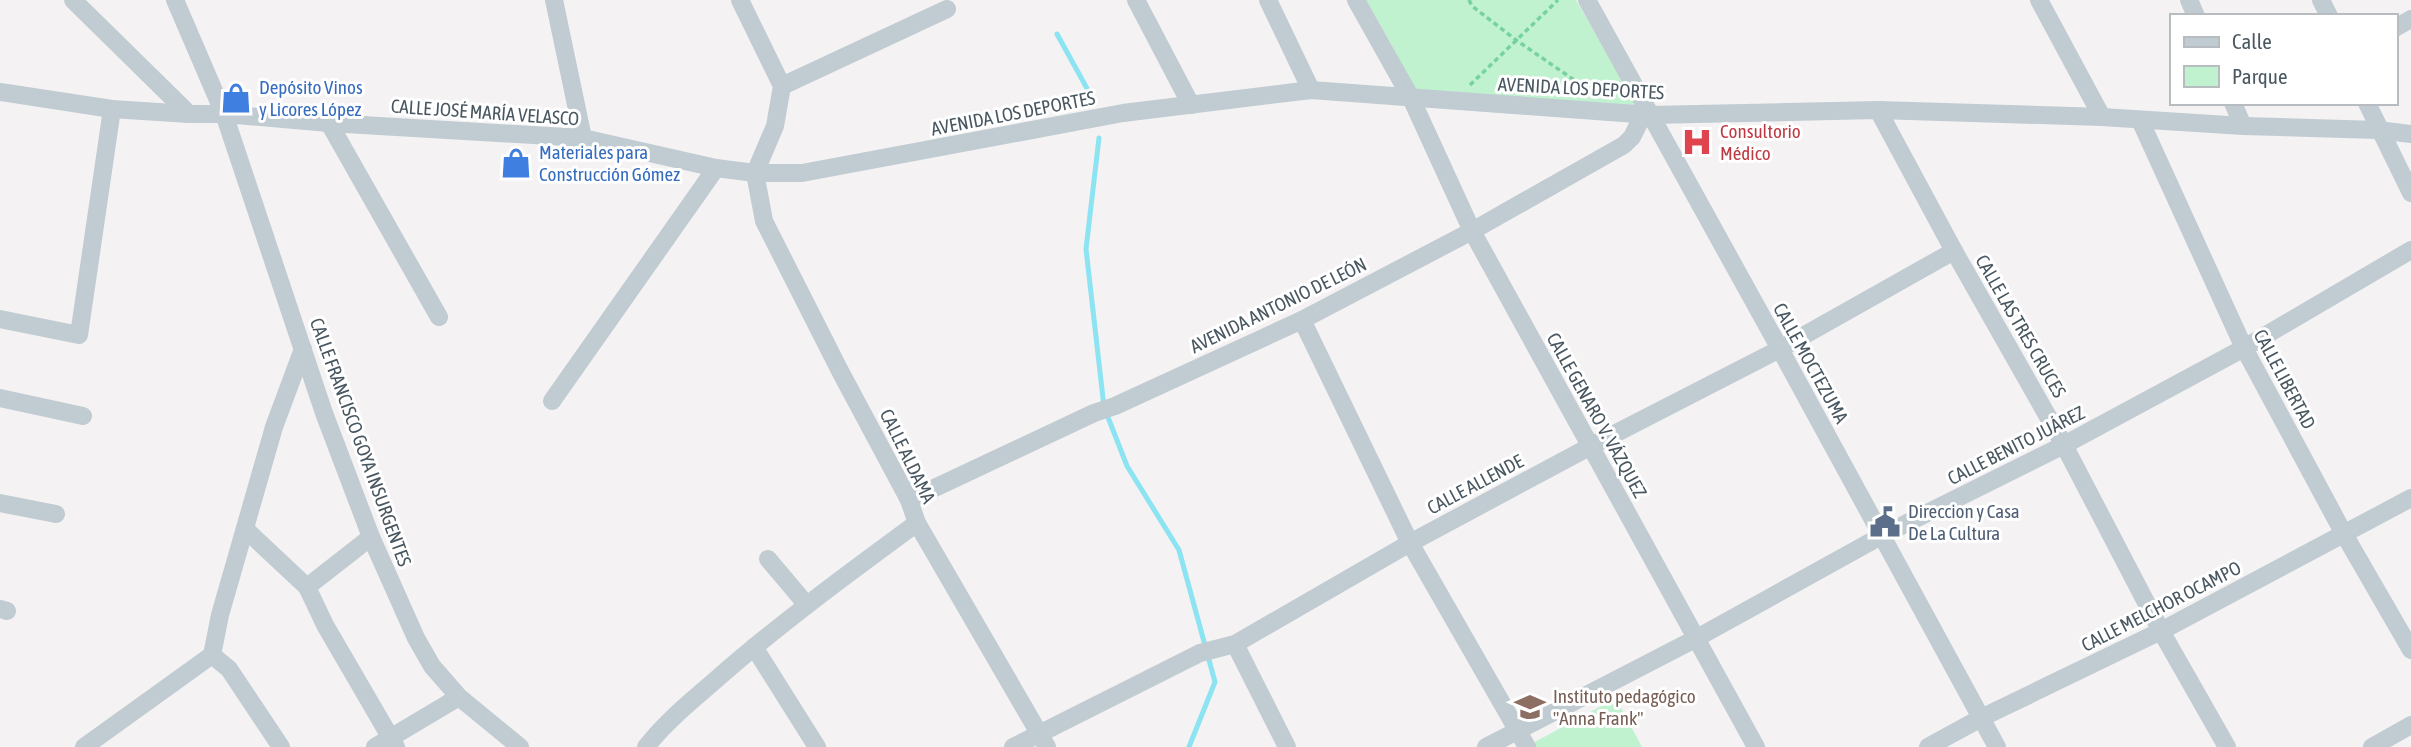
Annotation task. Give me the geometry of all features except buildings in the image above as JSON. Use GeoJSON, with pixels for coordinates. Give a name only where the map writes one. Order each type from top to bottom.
{"type":"FeatureCollection","features":[{"type":"Feature","properties":{"kind":"street"},"geometry":{"type":"LineString","coordinates":[[73,0],[189,114]]}},
{"type":"Feature","properties":{"kind":"street","name":"CALLE FRANCISCO GOYA INSURGENTES"},"geometry":{"type":"LineString","coordinates":[[175,0],[224,114],[303,349],[371,537],[415,638],[432,666],[459,697],[520,747]]}},
{"type":"Feature","properties":{"kind":"street"},"geometry":{"type":"LineString","coordinates":[[554,0],[583,138]]}},
{"type":"Feature","properties":{"kind":"street"},"geometry":{"type":"LineString","coordinates":[[740,0],[782,86],[775,126],[755,173]]}},
{"type":"Feature","properties":{"kind":"street"},"geometry":{"type":"LineString","coordinates":[[1136,0],[1191,105]]}},
{"type":"Feature","properties":{"kind":"street"},"geometry":{"type":"LineString","coordinates":[[1268,0],[1311,90]]}},
{"type":"Feature","properties":{"kind":"street","name":"CALLE GENARO V. VÁZQUEZ"},"geometry":{"type":"LineString","coordinates":[[1356,0],[1411,98],[1472,231],[1756,747]]}},
{"type":"Feature","properties":{"kind":"street","name":"CALLE MOCTEZUMA"},"geometry":{"type":"LineString","coordinates":[[1587,0],[1647,115],[1780,349],[1997,747]]}},
{"type":"Feature","properties":{"kind":"street"},"geometry":{"type":"LineString","coordinates":[[2039,0],[2102,117]]}},
{"type":"Feature","properties":{"kind":"street"},"geometry":{"type":"LineString","coordinates":[[782,86],[947,9]]}},
{"type":"Feature","properties":{"kind":"street","name":"AVENIDA LOS DEPORTES"},"geometry":{"type":"LineString","coordinates":[[755,173],[802,173],[1123,113],[1311,90],[1647,115],[1878,110],[2102,117],[2243,126],[2378,130],[2411,134]]}},
{"type":"Feature","properties":{"kind":"street","name":"CALLE JOSÉ MARÍA VELASCO"},"geometry":{"type":"LineString","coordinates":[[0,92],[112,109],[583,138],[716,168],[755,173]]}},
{"type":"Feature","properties":{"kind":"street"},"geometry":{"type":"LineString","coordinates":[[2234,105],[2243,126]]}},
{"type":"Feature","properties":{"kind":"street"},"geometry":{"type":"LineString","coordinates":[[2368,105],[2411,193]]}},
{"type":"Feature","properties":{"kind":"street"},"geometry":{"type":"LineString","coordinates":[[0,319],[79,335],[112,109]]}},
{"type":"Feature","properties":{"kind":"street","name":"CALLE LAS TRES CRUCES"},"geometry":{"type":"LineString","coordinates":[[1878,110],[2064,445],[2161,631],[2227,747]]}},
{"type":"Feature","properties":{"kind":"street","name":"AVENIDA ANTONIO DE LEÓN"},"geometry":{"type":"LineString","coordinates":[[909,499],[1301,320],[1472,231],[1623,145],[1647,115]]}},
{"type":"Feature","properties":{"kind":"street","name":"CALLE LIBERTAD"},"geometry":{"type":"LineString","coordinates":[[2140,120],[2244,348],[2344,534],[2411,650]]}},
{"type":"Feature","properties":{"kind":"street"},"geometry":{"type":"LineString","coordinates":[[329,123],[439,317]]}},
{"type":"Feature","properties":{"kind":"street"},"geometry":{"type":"LineString","coordinates":[[552,401],[716,168]]}},
{"type":"Feature","properties":{"kind":"street","name":"CALLE ALDAMA"},"geometry":{"type":"LineString","coordinates":[[755,173],[764,221],[909,499],[917,523],[1044,740]]}},
{"type":"Feature","properties":{"kind":"street","name":"CALLE BENITO JUÁREZ"},"geometry":{"type":"LineString","coordinates":[[1486,747],[1523,739],[1695,639],[1881,536],[2064,445],[2244,348],[2411,250]]}},
{"type":"Feature","properties":{"kind":"street","name":"CALLE ALLENDE"},"geometry":{"type":"LineString","coordinates":[[1013,747],[1044,740],[1200,653],[1228,646],[1410,543],[1780,349],[1954,251]]}},
{"type":"Feature","properties":{"kind":"street"},"geometry":{"type":"LineString","coordinates":[[1301,320],[1410,543],[1523,739]]}},
{"type":"Feature","properties":{"kind":"street"},"geometry":{"type":"LineString","coordinates":[[84,747],[212,655],[220,615],[274,427],[303,349]]}},
{"type":"Feature","properties":{"kind":"street"},"geometry":{"type":"LineString","coordinates":[[0,398],[83,416]]}},
{"type":"Feature","properties":{"kind":"street","name":"CALLE MELCHOR OCAMPO"},"geometry":{"type":"LineString","coordinates":[[1928,747],[1981,718],[2161,631],[2411,498]]}},
{"type":"Feature","properties":{"kind":"street"},"geometry":{"type":"LineString","coordinates":[[0,503],[56,514]]}},
{"type":"Feature","properties":{"kind":"street"},"geometry":{"type":"LineString","coordinates":[[646,747],[662,727],[806,604],[917,523]]}},
{"type":"Feature","properties":{"kind":"street"},"geometry":{"type":"LineString","coordinates":[[245,529],[307,587],[325,625],[394,742]]}},
{"type":"Feature","properties":{"kind":"street"},"geometry":{"type":"LineString","coordinates":[[307,587],[371,537]]}},
{"type":"Feature","properties":{"kind":"street"},"geometry":{"type":"LineString","coordinates":[[768,559],[806,604]]}},
{"type":"Feature","properties":{"kind":"street"},"geometry":{"type":"LineString","coordinates":[[1228,646],[1287,747]]}},
{"type":"Feature","properties":{"kind":"street"},"geometry":{"type":"LineString","coordinates":[[754,647],[817,747]]}},
{"type":"Feature","properties":{"kind":"street"},"geometry":{"type":"LineString","coordinates":[[212,655],[229,669],[281,747]]}},
{"type":"Feature","properties":{"kind":"street"},"geometry":{"type":"LineString","coordinates":[[374,747],[394,742],[459,697]]}},
{"type":"Feature","properties":{"kind":"street"},"geometry":{"type":"LineString","coordinates":[[2372,747],[2411,726]]}},
{"type":"Feature","properties":{"kind":"path"},"geometry":{"type":"LineString","coordinates":[[1469,0],[1472,6],[1516,40],[1622,113]]}},
{"type":"Feature","properties":{"kind":"path"},"geometry":{"type":"LineString","coordinates":[[1453,101],[1558,0]]}},
{"type":"Feature","properties":{"kind":"green space"},"geometry":{"type":"Polygon","coordinates":[[[1366,0],[1576,0],[1643,115],[1411,98],[1393,47],[1366,0]]]}},
{"type":"Feature","properties":{"kind":"green space"},"geometry":{"type":"Polygon","coordinates":[[[1616,698],[1642,747],[1533,747],[1531,744],[1616,698]]]}},
{"type":"Feature","properties":{"kind":"waterway"},"geometry":{"type":"LineString","coordinates":[[1057,34],[1095,103]]}},
{"type":"Feature","properties":{"kind":"waterway"},"geometry":{"type":"LineString","coordinates":[[1099,138],[1086,249],[1104,407],[1127,466],[1179,550],[1215,682],[1189,747]]}},
{"type":"Feature","properties":{"kind":"place","name":"Depósito Vinos y Licores López"},"geometry":{"type":"Point","coordinates":[236,98]}},
{"type":"Feature","properties":{"kind":"place","name":"Consultorio Médico"},"geometry":{"type":"Point","coordinates":[1697,142]}},
{"type":"Feature","properties":{"kind":"place","name":"Materiales para Construcción Gómez"},"geometry":{"type":"Point","coordinates":[516,163]}},
{"type":"Feature","properties":{"kind":"place","name":"Direccion y Casa De La Cultura"},"geometry":{"type":"Point","coordinates":[1885,522]}},
{"type":"Feature","properties":{"kind":"place","name":"Instituto pedagógico \"Anna Frank\""},"geometry":{"type":"Point","coordinates":[1530,707]}}]}
